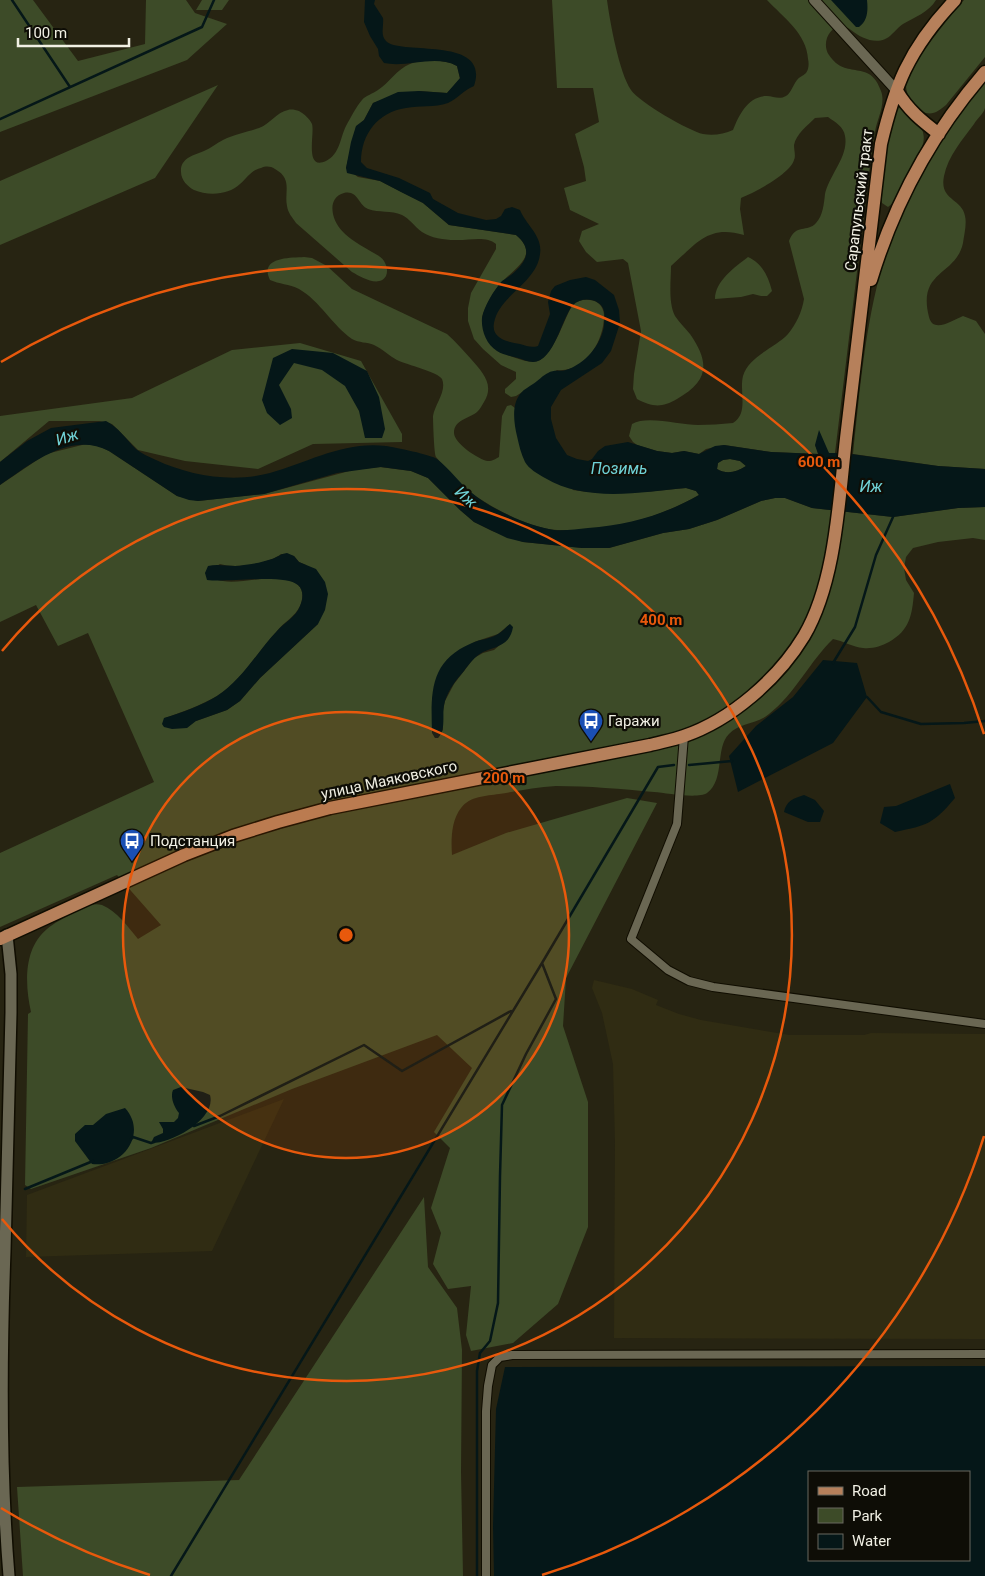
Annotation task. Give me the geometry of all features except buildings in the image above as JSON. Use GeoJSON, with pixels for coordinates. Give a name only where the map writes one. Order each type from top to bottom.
{"type":"FeatureCollection","features":[{"type":"Feature","properties":{"kind":"main road","name":"Сарапульский тракт"},"geometry":{"type":"LineString","coordinates":[[835,529],[860,334],[881,144],[905,69],[924,39],[955,0]]}},
{"type":"Feature","properties":{"kind":"main road","name":"Сарапульский тракт"},"geometry":{"type":"LineString","coordinates":[[860,334],[869,286],[879,252],[895,213],[914,174],[939,134],[985,72]]}},
{"type":"Feature","properties":{"kind":"main road"},"geometry":{"type":"LineString","coordinates":[[897,91],[912,113],[939,134]]}},
{"type":"Feature","properties":{"kind":"main road","name":"улица Маяковского"},"geometry":{"type":"LineString","coordinates":[[4,937],[184,855],[233,836],[278,822],[330,808],[640,747],[684,736],[708,725],[748,700],[787,661],[804,635],[816,609],[827,572],[835,529]]}},
{"type":"Feature","properties":{"kind":"main road"},"geometry":{"type":"LineString","coordinates":[[4,937],[11,974],[12,1013],[2,1316],[4,1522],[9,1576]]}},
{"type":"Feature","properties":{"kind":"street"},"geometry":{"type":"LineString","coordinates":[[814,0],[897,91]]}},
{"type":"Feature","properties":{"kind":"street"},"geometry":{"type":"LineString","coordinates":[[684,736],[677,824],[631,939],[668,970],[690,981],[713,987],[985,1024]]}},
{"type":"Feature","properties":{"kind":"street"},"geometry":{"type":"LineString","coordinates":[[486,1576],[486,1411],[492,1365],[500,1357],[512,1355],[985,1354]]}},
{"type":"Feature","properties":{"kind":"shaded area"},"geometry":{"type":"Polygon","coordinates":[[[594,980],[632,989],[658,1000],[656,1005],[679,1014],[701,1020],[789,1035],[864,1035],[871,1033],[985,1034],[985,1339],[614,1338],[615,1143],[613,1064],[602,1013],[592,988],[594,980]]]}},
{"type":"Feature","properties":{"kind":"shaded area"},"geometry":{"type":"Polygon","coordinates":[[[284,1099],[212,1251],[26,1257],[27,1195],[284,1099]]]}},
{"type":"Feature","properties":{"kind":"green space"},"geometry":{"type":"Polygon","coordinates":[[[0,0],[33,0],[78,61],[145,44],[146,0],[186,0],[195,13],[227,24],[187,60],[0,132],[0,0]]]}},
{"type":"Feature","properties":{"kind":"green space"},"geometry":{"type":"Polygon","coordinates":[[[202,0],[229,0],[222,10],[196,10],[202,0]]]}},
{"type":"Feature","properties":{"kind":"green space"},"geometry":{"type":"Polygon","coordinates":[[[552,0],[607,0],[619,59],[631,90],[644,102],[676,122],[696,132],[711,135],[733,130],[745,107],[755,99],[767,96],[778,98],[786,96],[798,79],[808,70],[807,50],[799,34],[767,0],[936,0],[926,11],[903,24],[882,40],[866,39],[845,27],[839,26],[834,28],[827,37],[826,49],[836,63],[843,67],[871,75],[876,81],[882,96],[881,112],[872,148],[835,453],[829,453],[815,445],[819,454],[771,452],[724,445],[706,449],[699,454],[684,451],[672,453],[637,445],[629,436],[632,424],[638,421],[655,420],[702,425],[733,423],[738,419],[742,408],[742,382],[746,369],[756,358],[788,334],[800,313],[804,299],[789,241],[795,232],[813,226],[820,217],[827,187],[844,151],[845,136],[843,130],[828,117],[815,118],[797,137],[794,145],[795,158],[786,171],[779,177],[741,198],[740,209],[744,235],[732,232],[712,234],[703,238],[671,266],[671,304],[675,316],[690,334],[701,354],[703,371],[695,385],[688,392],[672,402],[652,405],[642,402],[637,399],[633,389],[641,331],[628,263],[623,259],[597,262],[586,252],[579,241],[582,231],[599,224],[570,210],[564,188],[586,181],[575,134],[599,122],[593,88],[557,88],[552,0]]]}},
{"type":"Feature","properties":{"kind":"green space"},"geometry":{"type":"Polygon","coordinates":[[[964,0],[985,0],[985,57],[946,105],[935,112],[925,113],[913,104],[909,97],[906,89],[908,78],[930,42],[964,0]]]}},
{"type":"Feature","properties":{"kind":"green space"},"geometry":{"type":"Polygon","coordinates":[[[440,61],[457,66],[460,79],[447,93],[419,91],[373,103],[364,120],[356,127],[346,168],[358,177],[380,181],[423,203],[449,225],[516,235],[523,242],[526,248],[524,259],[497,288],[488,302],[482,317],[507,355],[532,362],[540,360],[545,356],[559,335],[573,305],[578,301],[589,300],[595,301],[601,306],[604,316],[603,326],[597,345],[591,354],[576,366],[567,370],[557,370],[516,396],[511,397],[505,393],[505,389],[516,379],[516,372],[501,365],[483,349],[474,339],[468,321],[471,293],[496,249],[496,244],[492,241],[482,239],[451,240],[433,237],[422,232],[402,215],[368,209],[352,194],[343,193],[333,203],[335,221],[343,232],[354,241],[381,257],[387,270],[387,274],[383,279],[379,281],[370,280],[352,272],[296,223],[290,215],[286,201],[286,181],[281,173],[275,169],[265,167],[258,169],[252,172],[235,188],[212,194],[200,192],[189,187],[181,175],[181,167],[188,158],[228,138],[263,126],[280,113],[289,110],[299,111],[310,120],[313,129],[313,156],[315,161],[319,163],[326,161],[337,150],[346,126],[364,98],[382,87],[405,66],[417,62],[440,61]]]}},
{"type":"Feature","properties":{"kind":"green space"},"geometry":{"type":"Polygon","coordinates":[[[985,82],[985,108],[952,155],[944,176],[943,184],[945,190],[960,206],[965,216],[966,226],[963,243],[959,254],[928,290],[927,302],[929,317],[935,325],[949,323],[963,316],[976,321],[985,334],[985,469],[938,466],[853,454],[867,334],[877,286],[892,237],[927,166],[954,123],[985,82]]]}},
{"type":"Feature","properties":{"kind":"green space"},"geometry":{"type":"Polygon","coordinates":[[[218,85],[155,178],[0,245],[0,181],[218,85]]]}},
{"type":"Feature","properties":{"kind":"green space"},"geometry":{"type":"Polygon","coordinates":[[[898,107],[901,107],[919,124],[924,134],[924,140],[893,203],[888,207],[882,203],[881,183],[887,139],[898,107]]]}},
{"type":"Feature","properties":{"kind":"green space"},"geometry":{"type":"Polygon","coordinates":[[[748,257],[764,271],[772,291],[767,296],[753,294],[715,299],[718,286],[722,280],[748,257]]]}},
{"type":"Feature","properties":{"kind":"green space"},"geometry":{"type":"Polygon","coordinates":[[[312,258],[327,266],[352,289],[447,334],[475,364],[488,384],[487,396],[475,414],[459,422],[454,433],[462,446],[473,454],[488,461],[499,457],[502,416],[507,406],[511,405],[515,408],[515,419],[573,490],[615,493],[686,488],[696,491],[699,495],[666,511],[631,523],[612,527],[575,530],[547,529],[536,526],[502,512],[482,500],[459,482],[436,457],[433,416],[442,393],[442,379],[435,374],[391,357],[374,345],[352,339],[306,294],[295,287],[270,280],[268,272],[272,263],[277,260],[312,258]]]}},
{"type":"Feature","properties":{"kind":"green space"},"geometry":{"type":"Polygon","coordinates":[[[300,343],[361,361],[402,434],[402,442],[313,444],[258,469],[185,461],[138,450],[112,424],[99,421],[49,421],[0,462],[0,416],[132,398],[232,350],[300,343]]]}},
{"type":"Feature","properties":{"kind":"green space"},"geometry":{"type":"Polygon","coordinates":[[[86,444],[99,446],[177,496],[198,501],[264,494],[353,470],[380,467],[411,471],[428,478],[474,522],[492,531],[523,542],[582,548],[609,548],[663,533],[689,529],[717,520],[761,501],[775,498],[785,498],[812,508],[893,517],[958,508],[985,507],[985,540],[973,538],[938,542],[913,548],[906,557],[904,568],[906,580],[914,593],[911,615],[906,627],[889,642],[870,648],[859,647],[833,639],[778,706],[760,720],[733,730],[729,734],[722,747],[716,780],[713,787],[707,793],[689,796],[605,788],[549,787],[479,797],[465,804],[458,813],[452,831],[452,855],[506,833],[627,798],[657,803],[566,978],[563,1026],[588,1102],[588,1227],[558,1304],[513,1343],[471,1351],[466,1335],[471,1286],[448,1289],[433,1264],[441,1233],[431,1208],[450,1148],[434,1132],[472,1068],[437,1035],[292,1089],[151,1148],[31,1189],[25,1185],[28,1014],[31,1012],[27,979],[30,957],[39,937],[50,927],[80,909],[98,904],[113,911],[138,939],[161,925],[117,875],[0,927],[0,853],[154,782],[88,633],[58,646],[36,605],[0,622],[0,485],[46,454],[86,444]],[[281,554],[276,558],[252,565],[234,566],[220,564],[205,573],[216,579],[231,582],[272,578],[291,581],[301,589],[301,603],[298,610],[226,690],[205,702],[165,718],[196,721],[227,710],[240,701],[260,678],[318,624],[306,565],[299,562],[294,556],[281,554]],[[510,624],[498,634],[474,642],[432,698],[435,738],[438,738],[443,730],[445,701],[454,684],[474,658],[494,650],[501,644],[510,624]]]}},
{"type":"Feature","properties":{"kind":"green space"},"geometry":{"type":"Polygon","coordinates":[[[730,459],[740,461],[746,466],[732,472],[724,472],[717,469],[718,463],[730,459]]]}},
{"type":"Feature","properties":{"kind":"green space"},"geometry":{"type":"Polygon","coordinates":[[[424,1197],[428,1267],[457,1308],[462,1350],[461,1472],[463,1576],[23,1576],[17,1487],[239,1480],[424,1197]]]}},
{"type":"Feature","properties":{"kind":"water"},"geometry":{"type":"Polygon","coordinates":[[[365,0],[375,0],[374,4],[383,18],[383,33],[386,41],[394,45],[457,53],[469,60],[476,70],[474,86],[448,103],[396,110],[379,119],[364,142],[361,162],[367,168],[399,178],[430,193],[433,199],[458,213],[486,220],[496,219],[501,216],[505,209],[512,207],[520,210],[537,236],[540,254],[532,273],[497,313],[494,323],[495,333],[501,339],[510,342],[529,347],[538,346],[550,314],[548,302],[551,291],[555,286],[570,280],[586,277],[595,280],[614,295],[619,310],[620,323],[611,351],[602,363],[561,390],[551,407],[551,419],[556,438],[567,455],[588,461],[605,446],[628,442],[657,451],[672,453],[684,451],[699,454],[715,446],[724,445],[771,452],[818,454],[815,445],[819,430],[829,453],[844,453],[938,466],[985,469],[985,507],[958,508],[893,517],[812,508],[785,498],[775,498],[761,501],[717,520],[689,529],[663,533],[609,548],[582,548],[523,542],[507,538],[474,522],[428,478],[411,471],[381,467],[337,473],[264,494],[198,501],[177,496],[109,451],[94,446],[80,445],[66,447],[38,460],[0,485],[0,462],[27,441],[51,428],[106,421],[145,455],[169,466],[197,474],[227,478],[270,473],[341,449],[371,445],[413,451],[437,459],[467,489],[500,511],[522,521],[554,530],[603,527],[631,522],[673,508],[699,495],[696,491],[686,488],[614,494],[578,491],[561,486],[545,478],[527,465],[520,449],[515,425],[514,414],[518,397],[524,390],[546,374],[573,367],[591,353],[602,333],[604,311],[599,303],[590,300],[581,300],[573,305],[552,347],[547,355],[540,360],[529,362],[499,352],[490,345],[485,336],[482,318],[487,303],[496,289],[502,281],[517,270],[524,260],[526,250],[521,240],[516,235],[449,225],[423,203],[380,181],[347,173],[346,168],[356,126],[364,120],[373,103],[398,92],[447,93],[460,78],[457,66],[440,61],[402,64],[384,63],[364,22],[365,0]],[[723,460],[718,463],[717,469],[724,472],[739,470],[746,466],[740,461],[723,460]]]}},
{"type":"Feature","properties":{"kind":"water"},"geometry":{"type":"Polygon","coordinates":[[[831,0],[867,0],[866,18],[862,25],[856,27],[831,0]]]}},
{"type":"Feature","properties":{"kind":"water"},"geometry":{"type":"Polygon","coordinates":[[[292,349],[333,353],[367,371],[379,397],[385,429],[382,438],[365,438],[359,411],[345,386],[322,370],[294,363],[279,385],[291,409],[292,418],[280,425],[267,413],[262,400],[273,358],[292,349]]]}},
{"type":"Feature","properties":{"kind":"water"},"geometry":{"type":"Polygon","coordinates":[[[287,553],[294,556],[299,562],[316,569],[325,582],[328,594],[325,610],[318,624],[260,678],[240,701],[227,710],[196,721],[187,728],[172,729],[164,727],[162,724],[164,718],[205,703],[234,682],[277,631],[296,613],[302,600],[300,587],[291,581],[269,579],[207,580],[205,573],[208,566],[251,564],[287,553]]]}},
{"type":"Feature","properties":{"kind":"water"},"geometry":{"type":"Polygon","coordinates":[[[510,624],[513,627],[509,638],[502,644],[477,656],[453,685],[445,701],[441,734],[438,738],[435,738],[432,733],[432,705],[433,692],[440,669],[447,659],[458,650],[472,643],[495,636],[510,624]]]}},
{"type":"Feature","properties":{"kind":"water"},"geometry":{"type":"Polygon","coordinates":[[[823,660],[857,663],[867,697],[833,743],[738,792],[729,756],[756,726],[793,697],[823,660]]]}},
{"type":"Feature","properties":{"kind":"water"},"geometry":{"type":"Polygon","coordinates":[[[950,784],[955,798],[941,813],[929,822],[895,832],[880,823],[884,807],[896,806],[950,784]]]}},
{"type":"Feature","properties":{"kind":"water"},"geometry":{"type":"Polygon","coordinates":[[[804,795],[815,800],[824,811],[820,822],[808,822],[784,812],[791,800],[804,795]]]}},
{"type":"Feature","properties":{"kind":"water"},"geometry":{"type":"Polygon","coordinates":[[[181,1087],[210,1095],[210,1104],[206,1113],[199,1121],[180,1135],[151,1143],[154,1137],[163,1133],[159,1122],[174,1122],[178,1118],[179,1113],[173,1102],[172,1093],[173,1090],[181,1087]]]}},
{"type":"Feature","properties":{"kind":"water"},"geometry":{"type":"Polygon","coordinates":[[[125,1108],[134,1128],[133,1138],[129,1147],[122,1155],[113,1160],[103,1164],[92,1164],[75,1141],[75,1134],[85,1125],[93,1125],[106,1114],[125,1108]]]}},
{"type":"Feature","properties":{"kind":"water"},"geometry":{"type":"Polygon","coordinates":[[[985,1366],[985,1576],[494,1576],[493,1526],[496,1409],[505,1367],[985,1366]]]}},
{"type":"Feature","properties":{"kind":"waterway"},"geometry":{"type":"LineString","coordinates":[[12,0],[70,87]]}},
{"type":"Feature","properties":{"kind":"waterway"},"geometry":{"type":"LineString","coordinates":[[0,119],[202,27],[214,0]]}},
{"type":"Feature","properties":{"kind":"waterway"},"geometry":{"type":"LineString","coordinates":[[833,663],[855,627],[876,555],[893,517]]}},
{"type":"Feature","properties":{"kind":"waterway"},"geometry":{"type":"LineString","coordinates":[[867,697],[881,712],[921,724],[985,721]]}},
{"type":"Feature","properties":{"kind":"waterway"},"geometry":{"type":"LineString","coordinates":[[689,765],[732,761]]}},
{"type":"Feature","properties":{"kind":"waterway"},"geometry":{"type":"LineString","coordinates":[[171,1576],[542,963],[658,767],[674,765]]}},
{"type":"Feature","properties":{"kind":"waterway"},"geometry":{"type":"LineString","coordinates":[[477,1576],[477,1371],[480,1353],[490,1341],[498,1303],[502,1105],[526,1054],[556,999],[542,963]]}},
{"type":"Feature","properties":{"kind":"waterway"},"geometry":{"type":"LineString","coordinates":[[194,1126],[220,1116],[364,1045],[402,1071],[511,1011]]}},
{"type":"Feature","properties":{"kind":"waterway"},"geometry":{"type":"LineString","coordinates":[[131,1139],[133,1137],[151,1143],[154,1142]]}},
{"type":"Feature","properties":{"kind":"waterway"},"geometry":{"type":"LineString","coordinates":[[25,1189],[93,1161]]}},
{"type":"Feature","properties":{"kind":"place","name":"Гаражи"},"geometry":{"type":"Point","coordinates":[591,742]}},
{"type":"Feature","properties":{"kind":"place","name":"Подстанция"},"geometry":{"type":"Point","coordinates":[132,862]}},
{"type":"Feature","properties":{"kind":"water label","name":"Иж"},"geometry":{"type":"Point","coordinates":[67,437]}},
{"type":"Feature","properties":{"kind":"water label","name":"Позимь"},"geometry":{"type":"Point","coordinates":[619,468]}},
{"type":"Feature","properties":{"kind":"water label","name":"Иж"},"geometry":{"type":"Point","coordinates":[871,486]}},
{"type":"Feature","properties":{"kind":"water label","name":"Иж"},"geometry":{"type":"Point","coordinates":[466,497]}}]}
